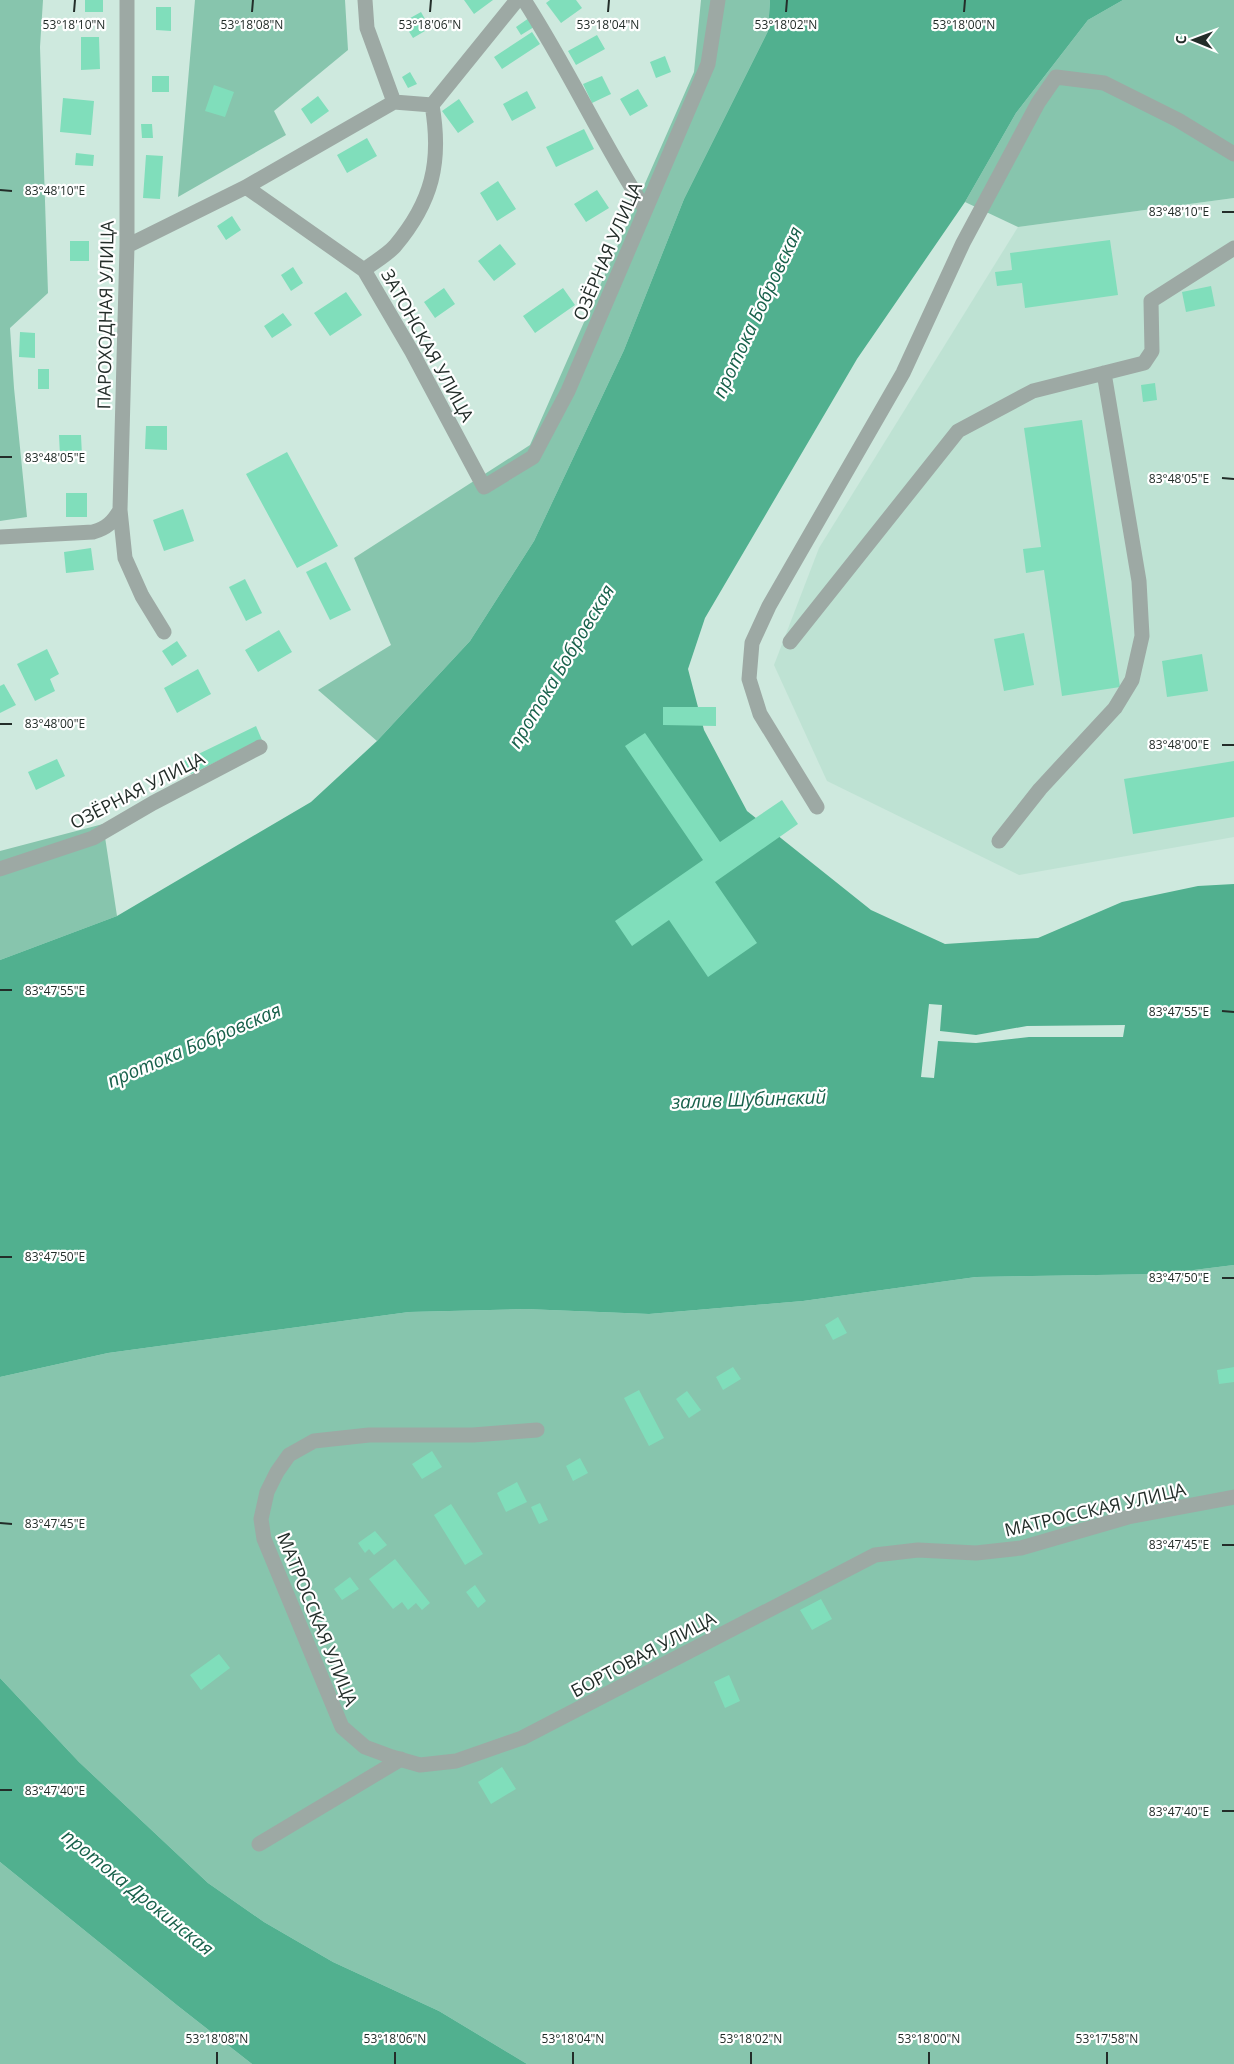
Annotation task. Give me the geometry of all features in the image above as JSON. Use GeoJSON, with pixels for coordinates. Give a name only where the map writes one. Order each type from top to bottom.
{"type":"FeatureCollection","features":[{"type":"Feature","properties":{"kind":"street","name":"ПАРОХОДНАЯ УЛИЦА"},"geometry":{"type":"LineString","coordinates":[[127,0],[127,246],[120,510],[125,558],[142,596],[164,632]]}},
{"type":"Feature","properties":{"kind":"street"},"geometry":{"type":"LineString","coordinates":[[365,0],[367,28],[394,102]]}},
{"type":"Feature","properties":{"kind":"street"},"geometry":{"type":"LineString","coordinates":[[364,270],[394,247],[416,216],[427,193],[435,170],[437,146],[432,105],[516,0]]}},
{"type":"Feature","properties":{"kind":"street"},"geometry":{"type":"LineString","coordinates":[[524,0],[544,31],[590,118],[645,209]]}},
{"type":"Feature","properties":{"kind":"street","name":"ОЗЁРНАЯ УЛИЦА"},"geometry":{"type":"LineString","coordinates":[[484,486],[533,457],[568,391],[708,64],[718,0]]}},
{"type":"Feature","properties":{"kind":"street"},"geometry":{"type":"LineString","coordinates":[[817,807],[760,714],[749,679],[752,643],[770,606],[903,373],[963,243],[1038,104],[1056,77],[1104,83],[1178,120],[1234,154]]}},
{"type":"Feature","properties":{"kind":"street"},"geometry":{"type":"LineString","coordinates":[[127,246],[246,187],[394,102],[432,105]]}},
{"type":"Feature","properties":{"kind":"street","name":"ЗАТОНСКАЯ УЛИЦА"},"geometry":{"type":"LineString","coordinates":[[246,187],[364,270],[412,352],[484,486]]}},
{"type":"Feature","properties":{"kind":"street"},"geometry":{"type":"LineString","coordinates":[[790,642],[958,431],[1033,391],[1144,362],[1152,351],[1151,301],[1234,248]]}},
{"type":"Feature","properties":{"kind":"street"},"geometry":{"type":"LineString","coordinates":[[999,841],[1040,789],[1115,708],[1132,680],[1142,636],[1139,582],[1104,373]]}},
{"type":"Feature","properties":{"kind":"street"},"geometry":{"type":"LineString","coordinates":[[0,537],[93,532],[104,529],[113,522],[120,510]]}},
{"type":"Feature","properties":{"kind":"street","name":"ОЗЁРНАЯ УЛИЦА"},"geometry":{"type":"LineString","coordinates":[[0,869],[92,838],[153,803],[260,747]]}},
{"type":"Feature","properties":{"kind":"street","name":"МАТРОССКАЯ УЛИЦА"},"geometry":{"type":"LineString","coordinates":[[420,1765],[365,1747],[342,1727],[264,1539],[261,1519],[267,1492],[277,1472],[289,1455],[314,1441],[369,1435],[473,1435],[537,1430]]}},
{"type":"Feature","properties":{"kind":"street","name":"МАТРОССКАЯ УЛИЦА"},"geometry":{"type":"LineString","coordinates":[[875,1555],[918,1550],[976,1553],[1021,1548],[1128,1517],[1234,1497]]}},
{"type":"Feature","properties":{"kind":"street","name":"БОРТОВАЯ УЛИЦА"},"geometry":{"type":"LineString","coordinates":[[420,1765],[456,1760],[522,1738],[875,1555]]}},
{"type":"Feature","properties":{"kind":"street"},"geometry":{"type":"LineString","coordinates":[[259,1844],[401,1759]]}},
{"type":"Feature","properties":{"kind":"shaded area"},"geometry":{"type":"Polygon","coordinates":[[[0,0],[43,0],[40,47],[48,293],[10,328],[27,517],[0,521],[0,0]]]}},
{"type":"Feature","properties":{"kind":"shaded area"},"geometry":{"type":"Polygon","coordinates":[[[195,0],[345,0],[348,50],[274,111],[286,135],[178,197],[195,0]]]}},
{"type":"Feature","properties":{"kind":"shaded area"},"geometry":{"type":"Polygon","coordinates":[[[701,0],[770,0],[768,31],[684,199],[624,350],[534,541],[470,641],[377,741],[318,690],[391,645],[354,558],[530,445],[694,72],[701,0]]]}},
{"type":"Feature","properties":{"kind":"shaded area"},"geometry":{"type":"Polygon","coordinates":[[[1123,0],[1234,0],[1234,198],[1018,227],[965,202],[1016,113],[1088,20],[1123,0]]]}},
{"type":"Feature","properties":{"kind":"shaded area"},"geometry":{"type":"Polygon","coordinates":[[[1234,198],[1234,837],[1019,875],[827,781],[774,665],[819,548],[1018,227],[1234,198]]]}},
{"type":"Feature","properties":{"kind":"shaded area"},"geometry":{"type":"Polygon","coordinates":[[[103,824],[117,916],[0,960],[0,851],[103,824]]]}},
{"type":"Feature","properties":{"kind":"shaded area"},"geometry":{"type":"Polygon","coordinates":[[[1234,1265],[1234,2064],[527,2064],[439,2011],[333,1962],[264,1922],[208,1883],[79,1762],[0,1678],[0,1377],[108,1353],[409,1312],[525,1309],[649,1314],[803,1301],[976,1277],[1162,1274],[1234,1265]]]}},
{"type":"Feature","properties":{"kind":"shaded area"},"geometry":{"type":"Polygon","coordinates":[[[0,1862],[178,2006],[252,2064],[0,2064],[0,1862]]]}},
{"type":"Feature","properties":{"kind":"water"},"geometry":{"type":"Polygon","coordinates":[[[770,0],[1123,0],[1088,20],[1016,113],[965,202],[857,359],[705,618],[688,669],[704,730],[747,811],[871,910],[945,944],[1038,938],[1122,902],[1198,886],[1234,884],[1234,1265],[1162,1274],[976,1277],[803,1301],[649,1314],[525,1309],[409,1312],[108,1353],[0,1377],[0,960],[117,916],[311,802],[377,741],[470,641],[534,541],[624,350],[684,199],[768,31],[770,0]]]}},
{"type":"Feature","properties":{"kind":"water","name":"протока Дрокинская"},"geometry":{"type":"Polygon","coordinates":[[[0,1678],[79,1762],[208,1883],[264,1922],[333,1962],[439,2011],[527,2064],[252,2064],[0,1862],[0,1678]]]}},
{"type":"Feature","properties":{"kind":"pier"},"geometry":{"type":"Polygon","coordinates":[[[929,1004],[942,1005],[940,1031],[976,1035],[1027,1026],[1125,1025],[1123,1037],[1029,1037],[976,1043],[938,1041],[934,1078],[921,1077],[929,1004]]]}},
{"type":"Feature","properties":{"kind":"building"},"geometry":{"type":"Polygon","coordinates":[[[85,0],[103,0],[103,12],[85,12],[85,0]]]}},
{"type":"Feature","properties":{"kind":"building"},"geometry":{"type":"Polygon","coordinates":[[[464,0],[493,0],[474,14],[464,0]]]}},
{"type":"Feature","properties":{"kind":"building"},"geometry":{"type":"Polygon","coordinates":[[[550,0],[576,0],[582,8],[561,23],[546,3],[550,0]]]}},
{"type":"Feature","properties":{"kind":"building"},"geometry":{"type":"Polygon","coordinates":[[[156,7],[171,7],[171,31],[156,30],[156,7]]]}},
{"type":"Feature","properties":{"kind":"building"},"geometry":{"type":"Polygon","coordinates":[[[421,12],[430,28],[413,38],[403,22],[421,12]]]}},
{"type":"Feature","properties":{"kind":"building"},"geometry":{"type":"Polygon","coordinates":[[[529,18],[534,27],[521,35],[516,27],[529,18]]]}},
{"type":"Feature","properties":{"kind":"building"},"geometry":{"type":"Polygon","coordinates":[[[532,32],[540,44],[502,69],[494,57],[532,32]]]}},
{"type":"Feature","properties":{"kind":"building"},"geometry":{"type":"Polygon","coordinates":[[[597,35],[605,49],[576,65],[568,51],[597,35]]]}},
{"type":"Feature","properties":{"kind":"building"},"geometry":{"type":"Polygon","coordinates":[[[81,37],[99,37],[100,69],[81,70],[81,37]]]}},
{"type":"Feature","properties":{"kind":"building"},"geometry":{"type":"Polygon","coordinates":[[[665,56],[671,72],[656,78],[650,62],[665,56]]]}},
{"type":"Feature","properties":{"kind":"building"},"geometry":{"type":"Polygon","coordinates":[[[410,72],[417,84],[408,88],[402,77],[410,72]]]}},
{"type":"Feature","properties":{"kind":"building"},"geometry":{"type":"Polygon","coordinates":[[[152,76],[169,76],[169,92],[152,92],[152,76]]]}},
{"type":"Feature","properties":{"kind":"building"},"geometry":{"type":"Polygon","coordinates":[[[602,76],[611,94],[592,103],[583,84],[602,76]]]}},
{"type":"Feature","properties":{"kind":"building"},"geometry":{"type":"Polygon","coordinates":[[[214,85],[234,92],[225,117],[205,111],[214,85]]]}},
{"type":"Feature","properties":{"kind":"building"},"geometry":{"type":"Polygon","coordinates":[[[638,89],[648,106],[630,116],[620,99],[638,89]]]}},
{"type":"Feature","properties":{"kind":"building"},"geometry":{"type":"Polygon","coordinates":[[[527,91],[536,108],[512,121],[503,104],[527,91]]]}},
{"type":"Feature","properties":{"kind":"building"},"geometry":{"type":"Polygon","coordinates":[[[318,96],[329,111],[311,124],[301,109],[318,96]]]}},
{"type":"Feature","properties":{"kind":"building"},"geometry":{"type":"Polygon","coordinates":[[[63,98],[94,101],[91,135],[60,132],[63,98]]]}},
{"type":"Feature","properties":{"kind":"building"},"geometry":{"type":"Polygon","coordinates":[[[459,99],[474,122],[458,133],[442,111],[459,99]]]}},
{"type":"Feature","properties":{"kind":"building"},"geometry":{"type":"Polygon","coordinates":[[[141,124],[152,124],[153,138],[142,138],[141,124]]]}},
{"type":"Feature","properties":{"kind":"building"},"geometry":{"type":"Polygon","coordinates":[[[584,129],[594,149],[556,167],[546,147],[584,129]]]}},
{"type":"Feature","properties":{"kind":"building"},"geometry":{"type":"Polygon","coordinates":[[[367,138],[377,156],[347,173],[337,155],[367,138]]]}},
{"type":"Feature","properties":{"kind":"building"},"geometry":{"type":"Polygon","coordinates":[[[76,153],[94,155],[93,166],[75,165],[76,153]]]}},
{"type":"Feature","properties":{"kind":"building"},"geometry":{"type":"Polygon","coordinates":[[[146,155],[163,156],[160,199],[143,198],[146,155]]]}},
{"type":"Feature","properties":{"kind":"building"},"geometry":{"type":"Polygon","coordinates":[[[498,181],[516,209],[497,221],[480,193],[498,181]]]}},
{"type":"Feature","properties":{"kind":"building"},"geometry":{"type":"Polygon","coordinates":[[[597,190],[609,208],[586,222],[574,204],[597,190]]]}},
{"type":"Feature","properties":{"kind":"building"},"geometry":{"type":"Polygon","coordinates":[[[232,216],[241,230],[226,240],[217,226],[232,216]]]}},
{"type":"Feature","properties":{"kind":"building"},"geometry":{"type":"Polygon","coordinates":[[[1110,240],[1118,295],[1025,308],[1022,283],[997,286],[995,272],[1012,270],[1010,253],[1110,240]]]}},
{"type":"Feature","properties":{"kind":"building"},"geometry":{"type":"Polygon","coordinates":[[[70,241],[89,241],[89,261],[70,261],[70,241]]]}},
{"type":"Feature","properties":{"kind":"building"},"geometry":{"type":"Polygon","coordinates":[[[500,244],[516,264],[494,281],[478,261],[500,244]]]}},
{"type":"Feature","properties":{"kind":"building"},"geometry":{"type":"Polygon","coordinates":[[[293,267],[303,283],[291,291],[281,275],[293,267]]]}},
{"type":"Feature","properties":{"kind":"building"},"geometry":{"type":"Polygon","coordinates":[[[1211,286],[1215,306],[1186,312],[1182,292],[1211,286]]]}},
{"type":"Feature","properties":{"kind":"building"},"geometry":{"type":"Polygon","coordinates":[[[444,288],[455,304],[435,318],[424,302],[444,288]]]}},
{"type":"Feature","properties":{"kind":"building"},"geometry":{"type":"Polygon","coordinates":[[[563,288],[575,305],[535,333],[523,316],[563,288]]]}},
{"type":"Feature","properties":{"kind":"building"},"geometry":{"type":"Polygon","coordinates":[[[346,292],[362,315],[330,336],[314,313],[346,292]]]}},
{"type":"Feature","properties":{"kind":"building"},"geometry":{"type":"Polygon","coordinates":[[[283,313],[292,325],[272,338],[264,326],[283,313]]]}},
{"type":"Feature","properties":{"kind":"building"},"geometry":{"type":"Polygon","coordinates":[[[20,332],[35,333],[35,358],[19,357],[20,332]]]}},
{"type":"Feature","properties":{"kind":"building"},"geometry":{"type":"Polygon","coordinates":[[[38,369],[49,369],[49,389],[38,389],[38,369]]]}},
{"type":"Feature","properties":{"kind":"building"},"geometry":{"type":"Polygon","coordinates":[[[1155,383],[1157,400],[1143,402],[1141,385],[1155,383]]]}},
{"type":"Feature","properties":{"kind":"building"},"geometry":{"type":"Polygon","coordinates":[[[1082,420],[1120,687],[1062,696],[1044,570],[1026,573],[1023,549],[1041,547],[1024,428],[1082,420]]]}},
{"type":"Feature","properties":{"kind":"building"},"geometry":{"type":"Polygon","coordinates":[[[146,426],[167,426],[167,450],[145,449],[146,426]]]}},
{"type":"Feature","properties":{"kind":"building"},"geometry":{"type":"Polygon","coordinates":[[[59,435],[81,435],[82,456],[60,456],[59,435]]]}},
{"type":"Feature","properties":{"kind":"building"},"geometry":{"type":"Polygon","coordinates":[[[287,452],[338,546],[297,568],[246,474],[287,452]]]}},
{"type":"Feature","properties":{"kind":"building"},"geometry":{"type":"Polygon","coordinates":[[[66,493],[87,493],[87,517],[66,517],[66,493]]]}},
{"type":"Feature","properties":{"kind":"building"},"geometry":{"type":"Polygon","coordinates":[[[183,509],[194,541],[164,551],[153,520],[183,509]]]}},
{"type":"Feature","properties":{"kind":"building"},"geometry":{"type":"Polygon","coordinates":[[[91,548],[94,570],[66,573],[64,552],[91,548]]]}},
{"type":"Feature","properties":{"kind":"building"},"geometry":{"type":"Polygon","coordinates":[[[326,562],[351,610],[330,620],[306,572],[326,562]]]}},
{"type":"Feature","properties":{"kind":"building"},"geometry":{"type":"Polygon","coordinates":[[[245,579],[262,613],[246,621],[229,587],[245,579]]]}},
{"type":"Feature","properties":{"kind":"building"},"geometry":{"type":"Polygon","coordinates":[[[279,630],[292,652],[258,672],[245,650],[279,630]]]}},
{"type":"Feature","properties":{"kind":"building"},"geometry":{"type":"Polygon","coordinates":[[[1024,633],[1034,685],[1004,691],[994,639],[1024,633]]]}},
{"type":"Feature","properties":{"kind":"building"},"geometry":{"type":"Polygon","coordinates":[[[177,641],[187,656],[172,666],[162,651],[177,641]]]}},
{"type":"Feature","properties":{"kind":"building"},"geometry":{"type":"Polygon","coordinates":[[[47,649],[59,674],[50,679],[55,691],[35,701],[17,664],[47,649]]]}},
{"type":"Feature","properties":{"kind":"building"},"geometry":{"type":"Polygon","coordinates":[[[1202,654],[1208,691],[1167,697],[1162,661],[1202,654]]]}},
{"type":"Feature","properties":{"kind":"building"},"geometry":{"type":"Polygon","coordinates":[[[198,669],[211,694],[177,713],[164,688],[198,669]]]}},
{"type":"Feature","properties":{"kind":"building"},"geometry":{"type":"Polygon","coordinates":[[[4,684],[16,705],[0,713],[0,686],[4,684]]]}},
{"type":"Feature","properties":{"kind":"building"},"geometry":{"type":"Polygon","coordinates":[[[663,707],[716,707],[716,726],[663,725],[663,707]]]}},
{"type":"Feature","properties":{"kind":"building"},"geometry":{"type":"Polygon","coordinates":[[[256,726],[262,740],[191,774],[184,761],[256,726]]]}},
{"type":"Feature","properties":{"kind":"building"},"geometry":{"type":"Polygon","coordinates":[[[645,733],[720,842],[782,800],[798,824],[715,882],[757,943],[708,977],[669,920],[632,946],[615,921],[703,860],[625,746],[645,733]]]}},
{"type":"Feature","properties":{"kind":"building"},"geometry":{"type":"Polygon","coordinates":[[[57,759],[65,776],[36,790],[28,772],[57,759]]]}},
{"type":"Feature","properties":{"kind":"building"},"geometry":{"type":"Polygon","coordinates":[[[1234,761],[1234,817],[1133,834],[1124,779],[1234,761]]]}},
{"type":"Feature","properties":{"kind":"building"},"geometry":{"type":"Polygon","coordinates":[[[838,1317],[847,1333],[833,1340],[825,1325],[838,1317]]]}},
{"type":"Feature","properties":{"kind":"building"},"geometry":{"type":"Polygon","coordinates":[[[733,1367],[741,1379],[723,1390],[716,1377],[733,1367]]]}},
{"type":"Feature","properties":{"kind":"building"},"geometry":{"type":"Polygon","coordinates":[[[1234,1367],[1234,1382],[1219,1384],[1217,1370],[1234,1367]]]}},
{"type":"Feature","properties":{"kind":"building"},"geometry":{"type":"Polygon","coordinates":[[[639,1390],[664,1438],[649,1446],[624,1398],[639,1390]]]}},
{"type":"Feature","properties":{"kind":"building"},"geometry":{"type":"Polygon","coordinates":[[[687,1391],[701,1410],[689,1418],[676,1399],[687,1391]]]}},
{"type":"Feature","properties":{"kind":"building"},"geometry":{"type":"Polygon","coordinates":[[[432,1451],[442,1467],[422,1479],[412,1464],[432,1451]]]}},
{"type":"Feature","properties":{"kind":"building"},"geometry":{"type":"Polygon","coordinates":[[[580,1458],[588,1473],[573,1481],[566,1466],[580,1458]]]}},
{"type":"Feature","properties":{"kind":"building"},"geometry":{"type":"Polygon","coordinates":[[[517,1482],[527,1502],[506,1512],[497,1493],[517,1482]]]}},
{"type":"Feature","properties":{"kind":"building"},"geometry":{"type":"Polygon","coordinates":[[[540,1503],[548,1520],[539,1524],[531,1507],[540,1503]]]}},
{"type":"Feature","properties":{"kind":"building"},"geometry":{"type":"Polygon","coordinates":[[[451,1504],[483,1554],[465,1565],[434,1515],[451,1504]]]}},
{"type":"Feature","properties":{"kind":"building"},"geometry":{"type":"Polygon","coordinates":[[[375,1531],[387,1545],[374,1555],[369,1549],[365,1553],[358,1543],[375,1531]]]}},
{"type":"Feature","properties":{"kind":"building"},"geometry":{"type":"Polygon","coordinates":[[[395,1559],[430,1603],[422,1610],[416,1603],[408,1610],[402,1602],[393,1609],[369,1579],[395,1559]]]}},
{"type":"Feature","properties":{"kind":"building"},"geometry":{"type":"Polygon","coordinates":[[[350,1577],[359,1589],[342,1600],[334,1589],[350,1577]]]}},
{"type":"Feature","properties":{"kind":"building"},"geometry":{"type":"Polygon","coordinates":[[[475,1585],[486,1601],[478,1608],[466,1592],[475,1585]]]}},
{"type":"Feature","properties":{"kind":"building"},"geometry":{"type":"Polygon","coordinates":[[[821,1599],[832,1619],[812,1630],[800,1610],[821,1599]]]}},
{"type":"Feature","properties":{"kind":"building"},"geometry":{"type":"Polygon","coordinates":[[[219,1654],[230,1668],[201,1690],[190,1675],[219,1654]]]}},
{"type":"Feature","properties":{"kind":"building"},"geometry":{"type":"Polygon","coordinates":[[[729,1675],[740,1701],[725,1708],[714,1682],[729,1675]]]}},
{"type":"Feature","properties":{"kind":"building"},"geometry":{"type":"Polygon","coordinates":[[[502,1767],[516,1789],[491,1804],[478,1782],[502,1767]]]}},
{"type":"Feature","properties":{"kind":"water label","name":"протока Бобровская"},"geometry":{"type":"Point","coordinates":[757,312]}},
{"type":"Feature","properties":{"kind":"water label","name":"протока Бобровская"},"geometry":{"type":"Point","coordinates":[561,666]}},
{"type":"Feature","properties":{"kind":"water label","name":"протока Бобровская"},"geometry":{"type":"Point","coordinates":[194,1045]}},
{"type":"Feature","properties":{"kind":"water label","name":"залив Шубинский"},"geometry":{"type":"Point","coordinates":[749,1099]}}]}
